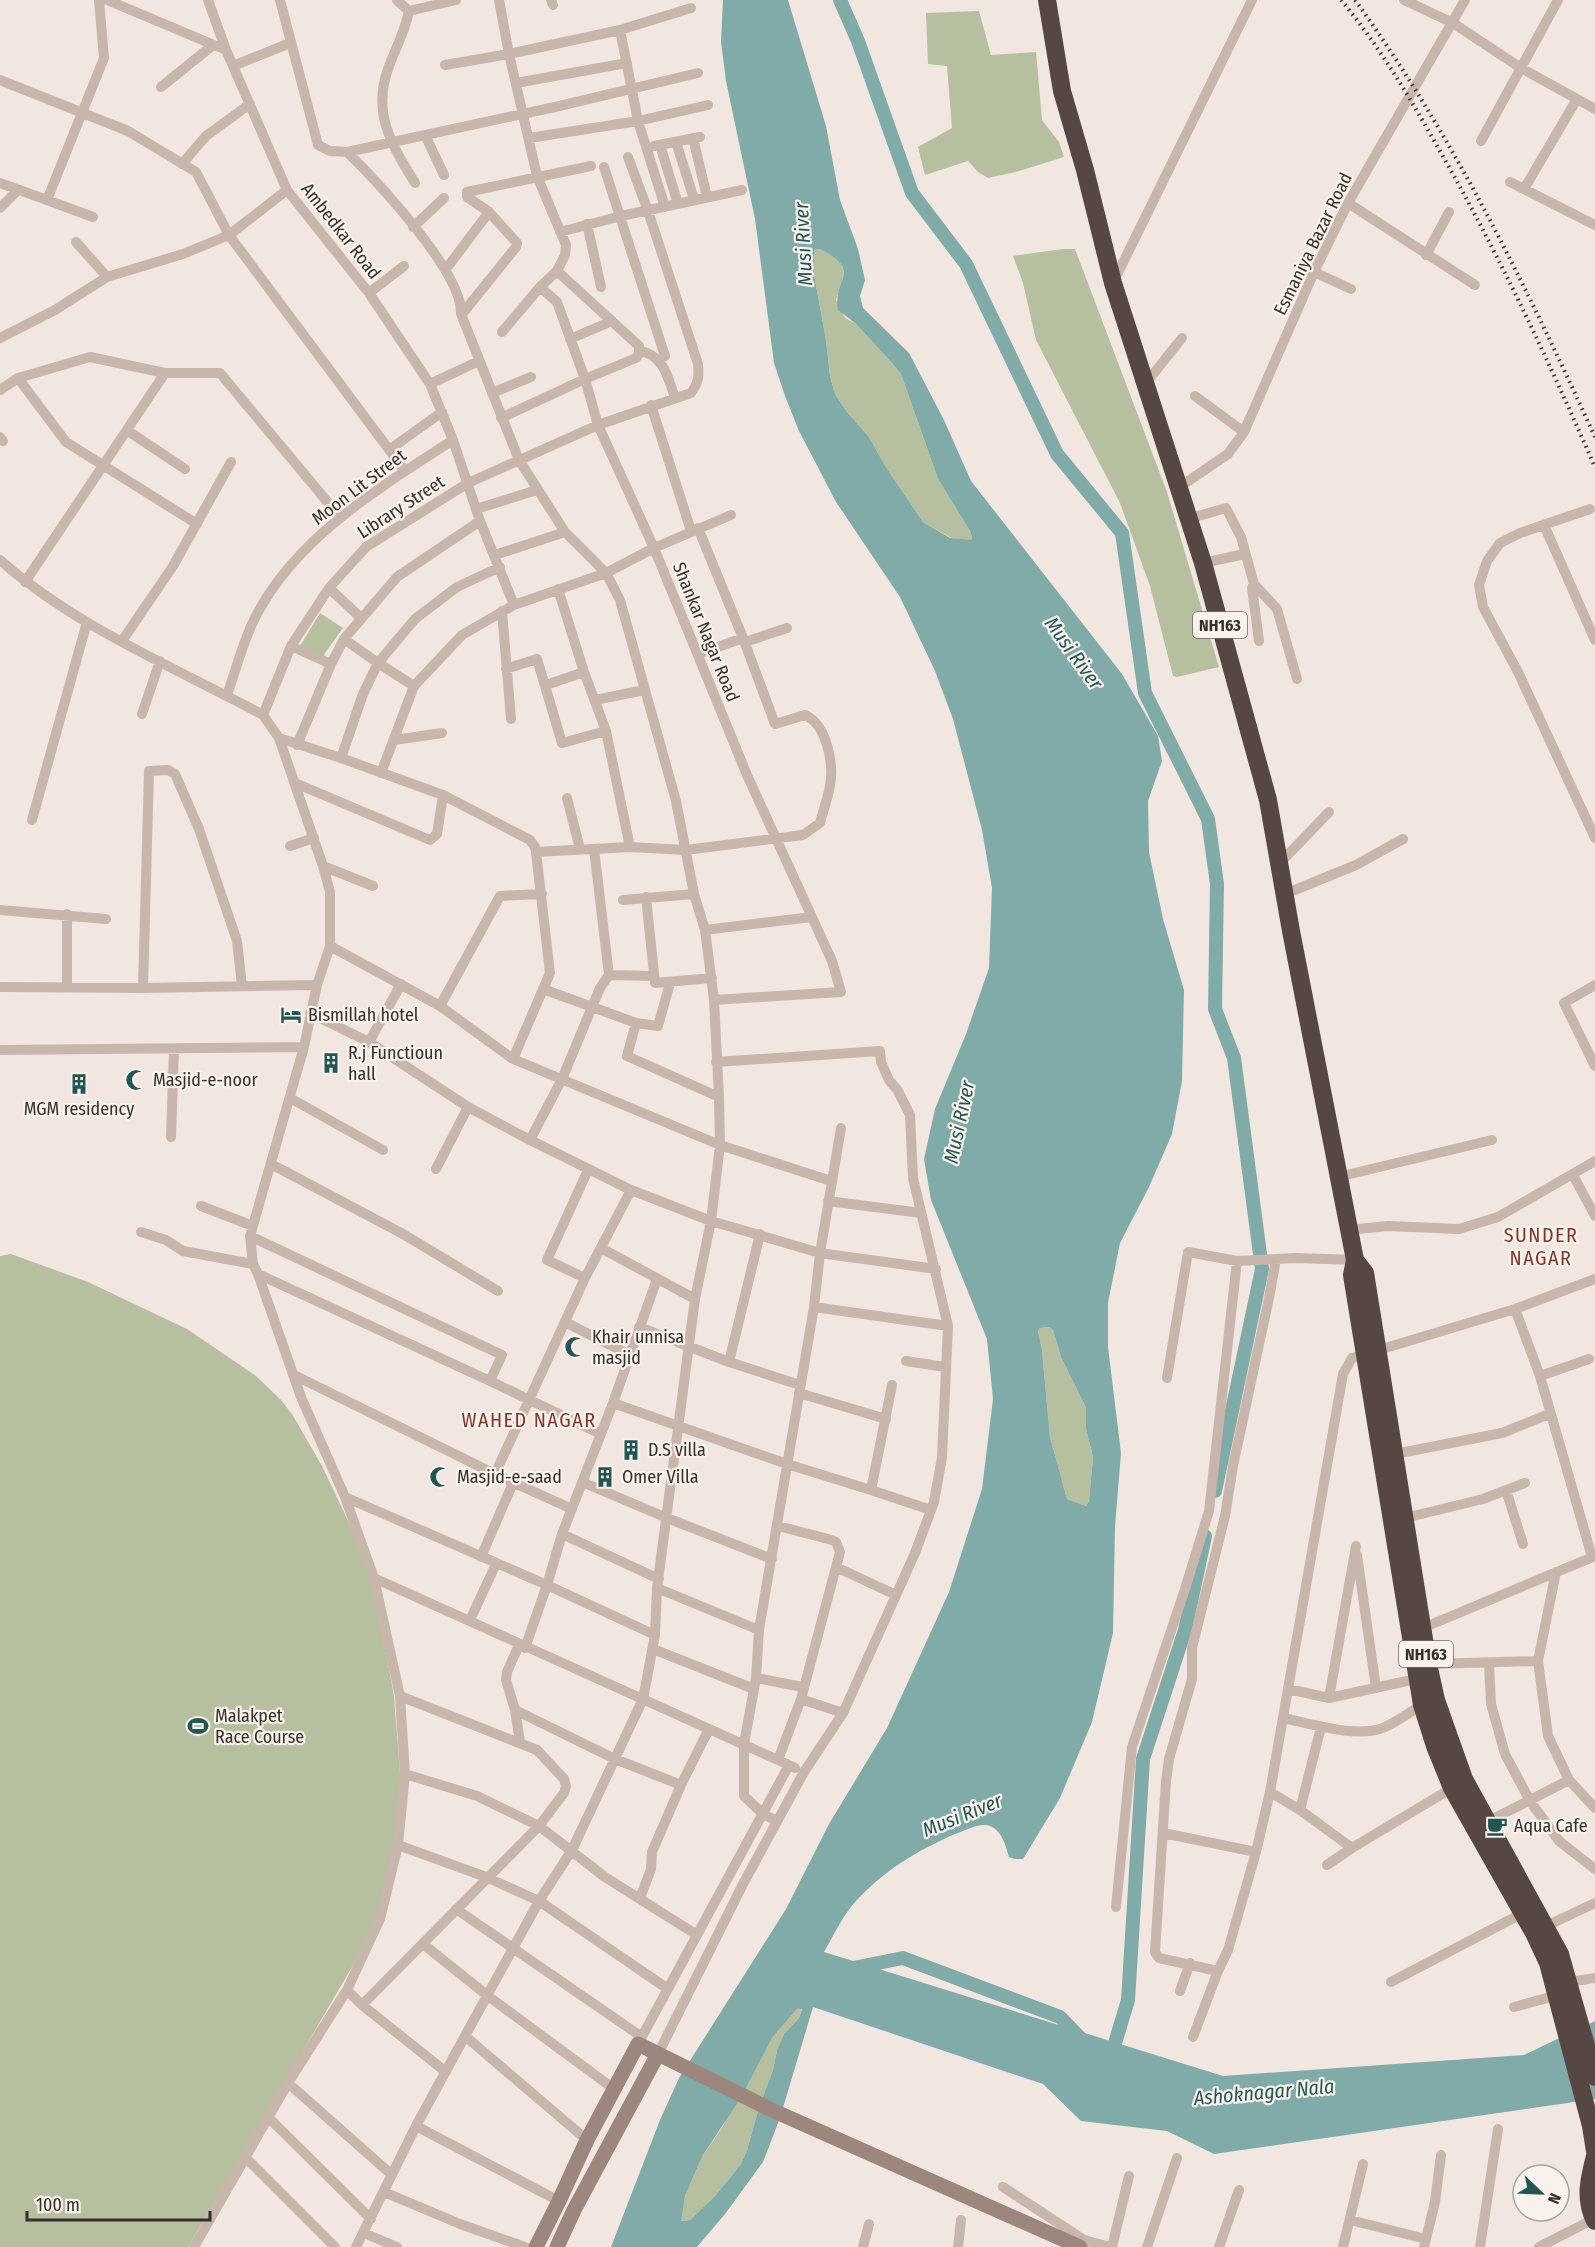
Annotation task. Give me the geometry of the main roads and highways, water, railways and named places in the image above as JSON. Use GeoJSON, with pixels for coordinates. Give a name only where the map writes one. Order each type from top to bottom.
{"type":"FeatureCollection","features":[{"type":"Feature","properties":{"kind":"highway","name":"NH163"},"geometry":{"type":"LineString","coordinates":[[1047,0],[1062,91],[1085,170],[1113,283],[1203,563],[1268,800],[1348,1230],[1355,1260],[1365,1273],[1372,1352],[1416,1631],[1428,1664],[1436,1701],[1464,1779],[1540,1929],[1548,1963],[1563,1988],[1595,2151]]}},
{"type":"Feature","properties":{"kind":"highway","name":"NH163"},"geometry":{"type":"LineString","coordinates":[[1372,1352],[1395,1454],[1405,1518],[1416,1631],[1416,1679],[1422,1705],[1434,1746],[1452,1788],[1523,1913],[1540,1929]]}},
{"type":"Feature","properties":{"kind":"highway","name":"NH163"},"geometry":{"type":"LineString","coordinates":[[1572,2025],[1595,2077]]}},
{"type":"Feature","properties":{"kind":"highway"},"geometry":{"type":"LineString","coordinates":[[1594,2220],[1587,2195],[1595,2156]]}},
{"type":"Feature","properties":{"kind":"water","name":"Musi River"},"geometry":{"type":"Polygon","coordinates":[[[723,0],[788,0],[826,126],[840,200],[858,249],[865,280],[860,296],[863,308],[909,353],[944,420],[971,481],[1122,674],[1158,736],[1162,761],[1148,801],[1149,852],[1163,919],[1184,990],[1182,1081],[1172,1134],[1149,1187],[1120,1243],[1108,1303],[1108,1347],[1121,1453],[1115,1527],[1113,1633],[1092,1722],[1060,1798],[1023,1859],[1009,1857],[999,1833],[991,1826],[970,1828],[940,1841],[902,1862],[867,1890],[847,1912],[824,1952],[1223,2076],[1524,2055],[1595,2021],[1595,2099],[1214,2154],[1167,2131],[1081,2121],[1043,2084],[813,2007],[780,2118],[763,2162],[725,2214],[697,2247],[611,2247],[660,2120],[679,2078],[786,1909],[829,1824],[887,1728],[949,1592],[982,1489],[993,1399],[987,1339],[931,1200],[924,1159],[935,1109],[966,1034],[989,968],[992,888],[982,830],[953,719],[935,671],[900,597],[836,502],[799,431],[774,363],[755,219],[726,81],[721,42],[723,0]],[[820,249],[814,250],[814,274],[830,376],[835,394],[869,437],[884,464],[923,522],[950,538],[971,540],[970,531],[938,479],[901,374],[855,323],[838,310],[837,299],[843,270],[841,264],[820,249]],[[1049,1327],[1040,1328],[1038,1331],[1042,1350],[1050,1437],[1067,1499],[1086,1506],[1089,1501],[1093,1457],[1086,1429],[1086,1408],[1061,1357],[1053,1330],[1049,1327]],[[798,2008],[772,2038],[740,2099],[703,2155],[685,2196],[681,2221],[690,2220],[716,2195],[741,2164],[773,2070],[777,2050],[784,2034],[799,2018],[802,2009],[798,2008]]]}},
{"type":"Feature","properties":{"kind":"waterway"},"geometry":{"type":"LineString","coordinates":[[840,0],[858,41],[912,193],[966,264],[1057,454],[1122,533],[1145,693],[1208,819],[1217,884],[1215,1009],[1234,1058],[1262,1269],[1215,1491]]}},
{"type":"Feature","properties":{"kind":"waterway"},"geometry":{"type":"LineString","coordinates":[[1110,2060],[1128,2000],[1143,1759],[1185,1630],[1205,1536]]}},
{"type":"Feature","properties":{"kind":"waterway","name":"Ashoknagar Nala"},"geometry":{"type":"LineString","coordinates":[[848,1969],[903,1958],[1060,2017],[1085,2043]]}},
{"type":"Feature","properties":{"kind":"railway"},"geometry":{"type":"LineString","coordinates":[[1341,0],[1397,78],[1466,197],[1524,311],[1595,467]]}},
{"type":"Feature","properties":{"kind":"railway"},"geometry":{"type":"LineString","coordinates":[[1355,0],[1391,51],[1424,104],[1486,212],[1595,437]]}},
{"type":"Feature","properties":{"kind":"place","name":"Bismillah hotel"},"geometry":{"type":"Point","coordinates":[291,1015]}},
{"type":"Feature","properties":{"kind":"place","name":"R.j Functioun hall"},"geometry":{"type":"Point","coordinates":[331,1063]}},
{"type":"Feature","properties":{"kind":"place","name":"Masjid-e-noor"},"geometry":{"type":"Point","coordinates":[136,1080]}},
{"type":"Feature","properties":{"kind":"place","name":"MGM residency"},"geometry":{"type":"Point","coordinates":[79,1084]}},
{"type":"Feature","properties":{"kind":"place","name":"Khair unnisa masjid"},"geometry":{"type":"Point","coordinates":[575,1347]}},
{"type":"Feature","properties":{"kind":"place","name":"D.S villa"},"geometry":{"type":"Point","coordinates":[631,1450]}},
{"type":"Feature","properties":{"kind":"place","name":"Masjid-e-saad"},"geometry":{"type":"Point","coordinates":[440,1477]}},
{"type":"Feature","properties":{"kind":"place","name":"Omer Villa"},"geometry":{"type":"Point","coordinates":[605,1477]}},
{"type":"Feature","properties":{"kind":"place","name":"Malakpet Race Course"},"geometry":{"type":"Point","coordinates":[198,1726]}},
{"type":"Feature","properties":{"kind":"place","name":"Aqua Cafe"},"geometry":{"type":"Point","coordinates":[1497,1826]}},
{"type":"Feature","properties":{"kind":"district","name":"SUNDER NAGAR"},"geometry":{"type":"Point","coordinates":[1541,1246]}},
{"type":"Feature","properties":{"kind":"district","name":"WAHED NAGAR"},"geometry":{"type":"Point","coordinates":[529,1420]}}]}
